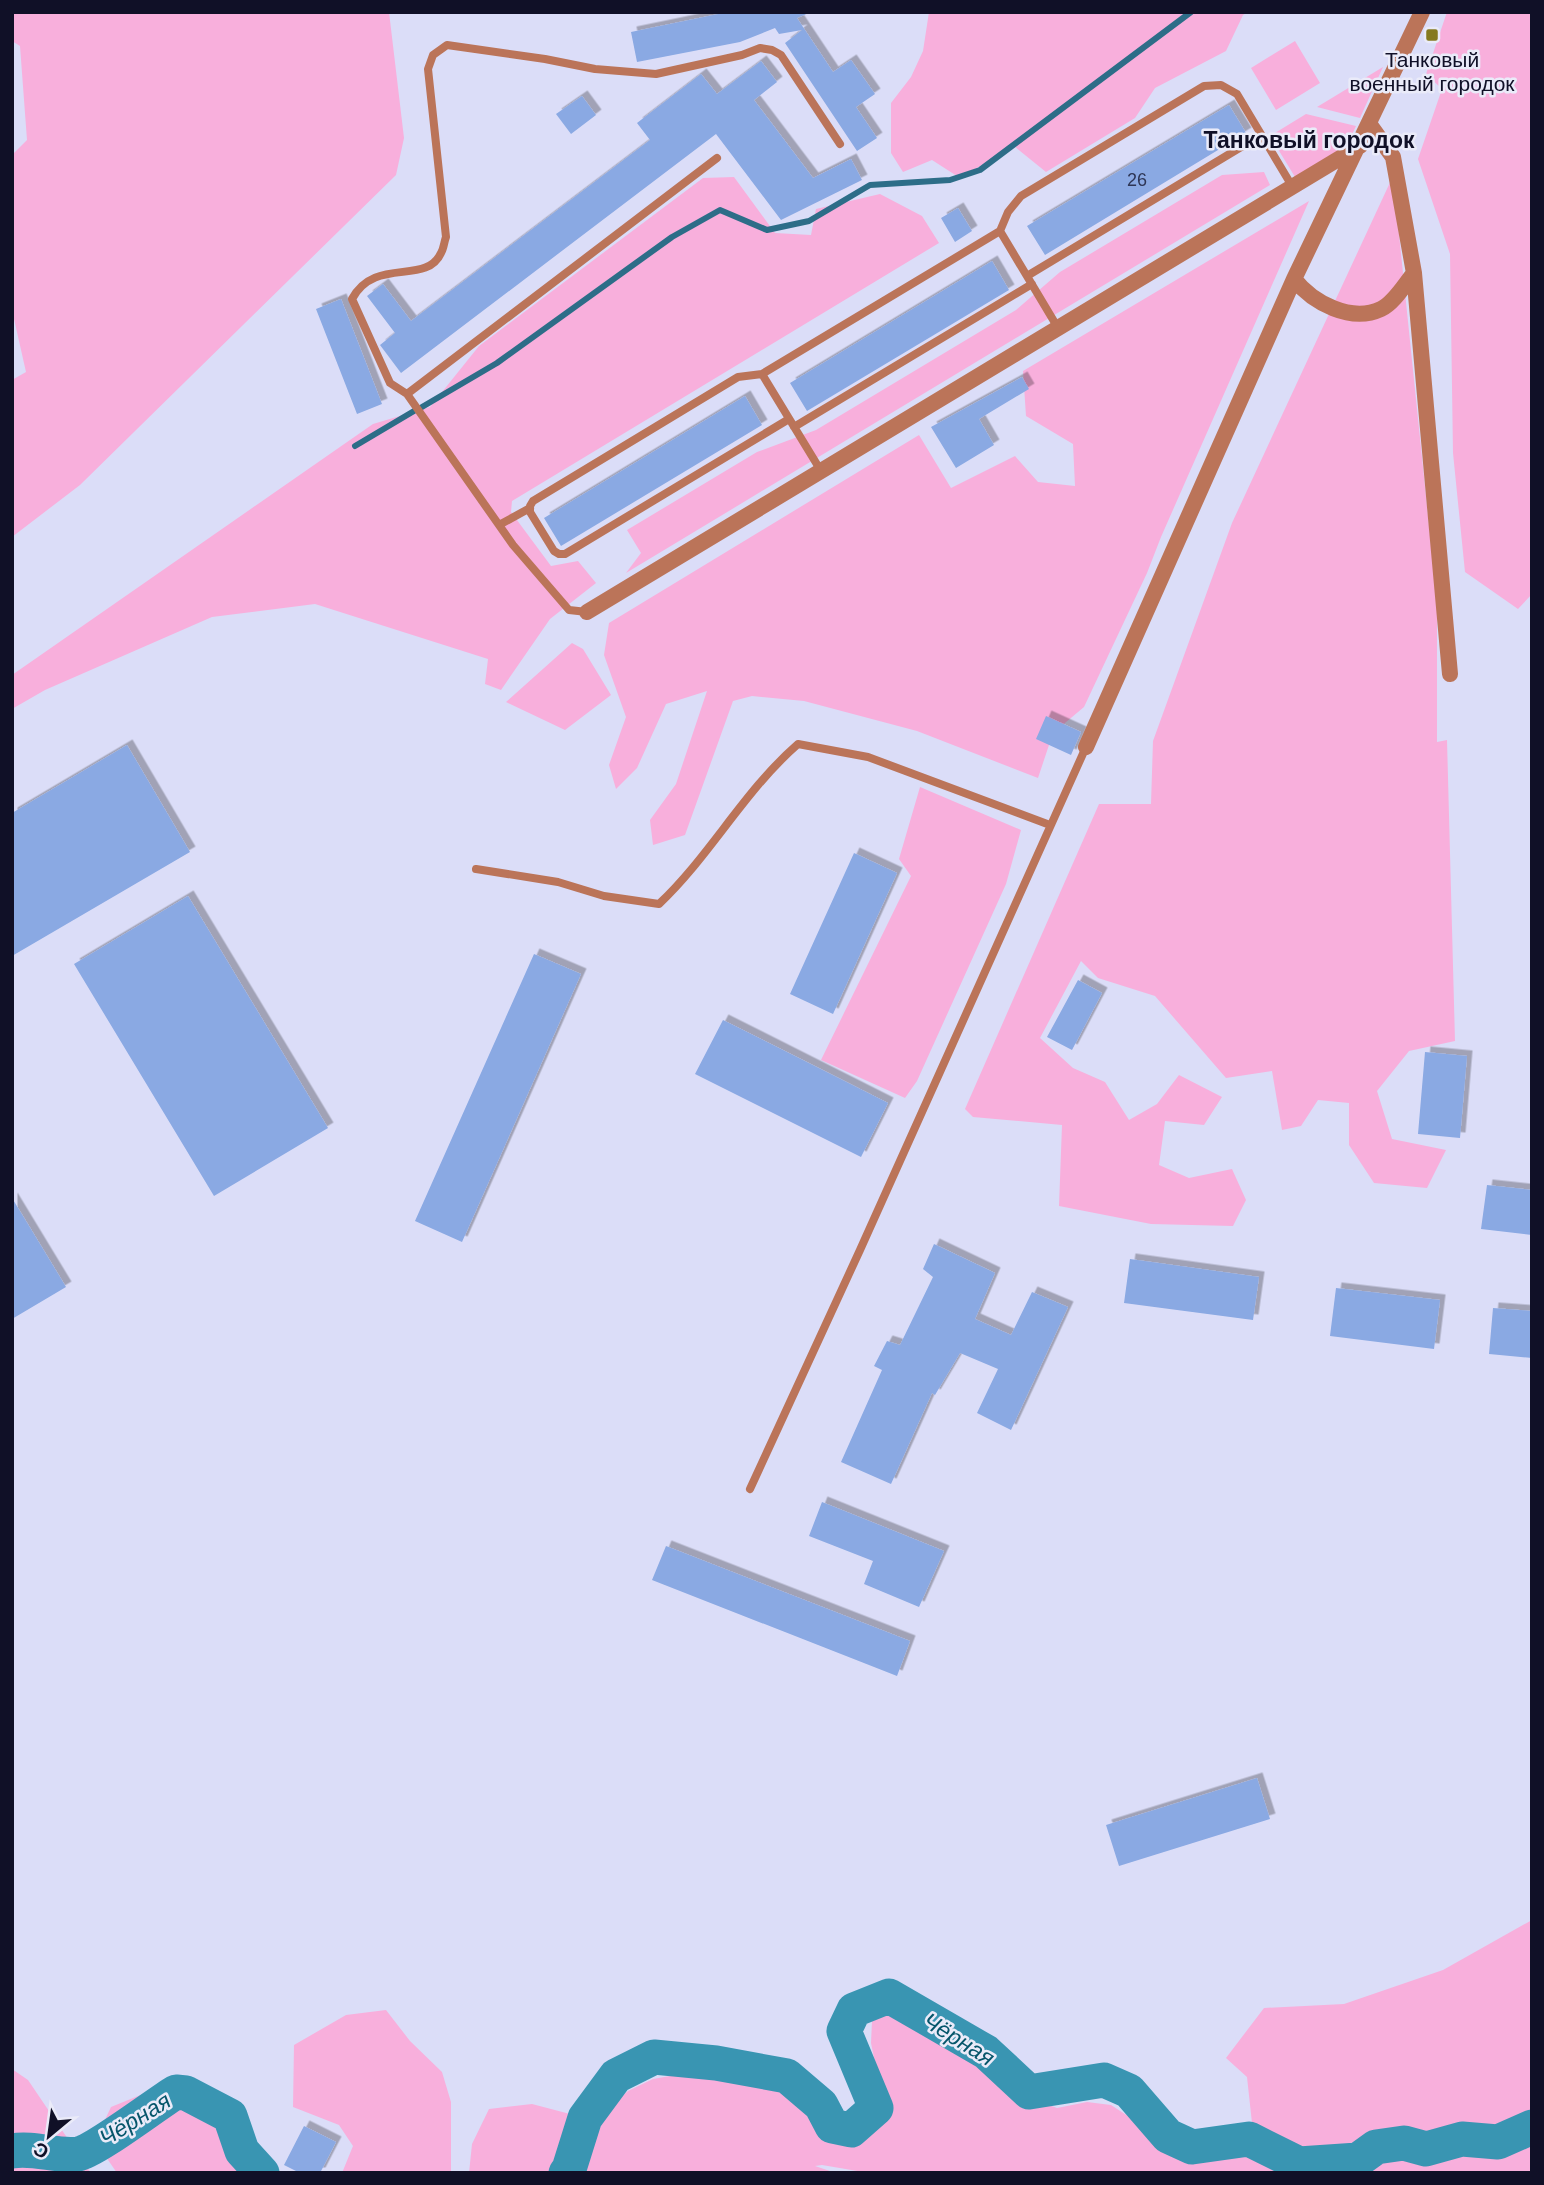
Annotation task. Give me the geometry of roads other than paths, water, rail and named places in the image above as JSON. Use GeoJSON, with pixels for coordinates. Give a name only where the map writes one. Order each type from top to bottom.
{"type":"FeatureCollection","features":[{"type":"Feature","properties":{"kind":"street"},"geometry":{"type":"LineString","coordinates":[[1086,747],[1294,279],[1422,12]]}},
{"type":"Feature","properties":{"kind":"street"},"geometry":{"type":"LineString","coordinates":[[1370,125],[1393,157],[1414,273],[1450,674]]}},
{"type":"Feature","properties":{"kind":"street"},"geometry":{"type":"LineString","coordinates":[[587,612],[1360,146]]}},
{"type":"Feature","properties":{"kind":"street"},"geometry":{"type":"LineString","coordinates":[[1294,279],[1312,296],[1331,307],[1366,314],[1384,308],[1414,273]]}},
{"type":"Feature","properties":{"kind":"lane"},"geometry":{"type":"LineString","coordinates":[[587,612],[569,610],[513,545],[407,394],[390,383],[352,299],[358,288],[375,276],[425,269],[440,256],[446,237],[428,69],[433,55],[447,45],[595,69],[656,74],[743,55],[760,48],[772,50],[780,55],[840,144]]}},
{"type":"Feature","properties":{"kind":"lane"},"geometry":{"type":"LineString","coordinates":[[499,525],[530,508],[533,501],[738,377],[762,374],[1000,231],[1008,212],[1021,196],[1204,86],[1221,85],[1237,94],[1292,187]]}},
{"type":"Feature","properties":{"kind":"lane"},"geometry":{"type":"LineString","coordinates":[[530,508],[554,551],[565,554],[792,423],[1029,280],[1261,135]]}},
{"type":"Feature","properties":{"kind":"lane"},"geometry":{"type":"LineString","coordinates":[[407,394],[717,158]]}},
{"type":"Feature","properties":{"kind":"lane"},"geometry":{"type":"LineString","coordinates":[[1000,231],[1058,328]]}},
{"type":"Feature","properties":{"kind":"lane"},"geometry":{"type":"LineString","coordinates":[[762,374],[821,471]]}},
{"type":"Feature","properties":{"kind":"lane"},"geometry":{"type":"LineString","coordinates":[[476,869],[558,882],[604,896],[659,904],[681,883],[775,764],[798,744],[868,757],[1050,825]]}},
{"type":"Feature","properties":{"kind":"lane"},"geometry":{"type":"LineString","coordinates":[[750,1489],[866,1238],[1086,747]]}},
{"type":"Feature","properties":{"kind":"waterway"},"geometry":{"type":"LineString","coordinates":[[422,407],[497,363],[672,237],[720,210],[767,230],[809,221],[870,185],[950,180],[980,170],[1191,12]]}},
{"type":"Feature","properties":{"kind":"waterway"},"geometry":{"type":"LineString","coordinates":[[355,446],[414,411]]}},
{"type":"Feature","properties":{"kind":"waterway","name":"Чёрная"},"geometry":{"type":"LineString","coordinates":[[566,2173],[585,2118],[616,2076],[654,2057],[716,2063],[787,2076],[821,2105],[832,2126],[851,2130],[876,2108],[844,2031],[854,2010],[889,1996],[986,2052],[1029,2092],[1104,2080],[1129,2091],[1168,2136],[1192,2147],[1249,2139],[1299,2164],[1358,2160],[1376,2147],[1404,2143],[1426,2149],[1462,2139],[1498,2142],[1532,2127]]}},
{"type":"Feature","properties":{"kind":"waterway","name":"Чёрная"},"geometry":{"type":"LineString","coordinates":[[12,2151],[78,2154],[111,2136],[176,2092],[186,2093],[230,2116],[242,2151],[262,2173]]}},
{"type":"Feature","properties":{"kind":"place","name":"Танковый военный городок"},"geometry":{"type":"Point","coordinates":[1432,35]}},
{"type":"Feature","properties":{"kind":"district","name":"Танковый городок"},"geometry":{"type":"Point","coordinates":[1309,140]}}]}
